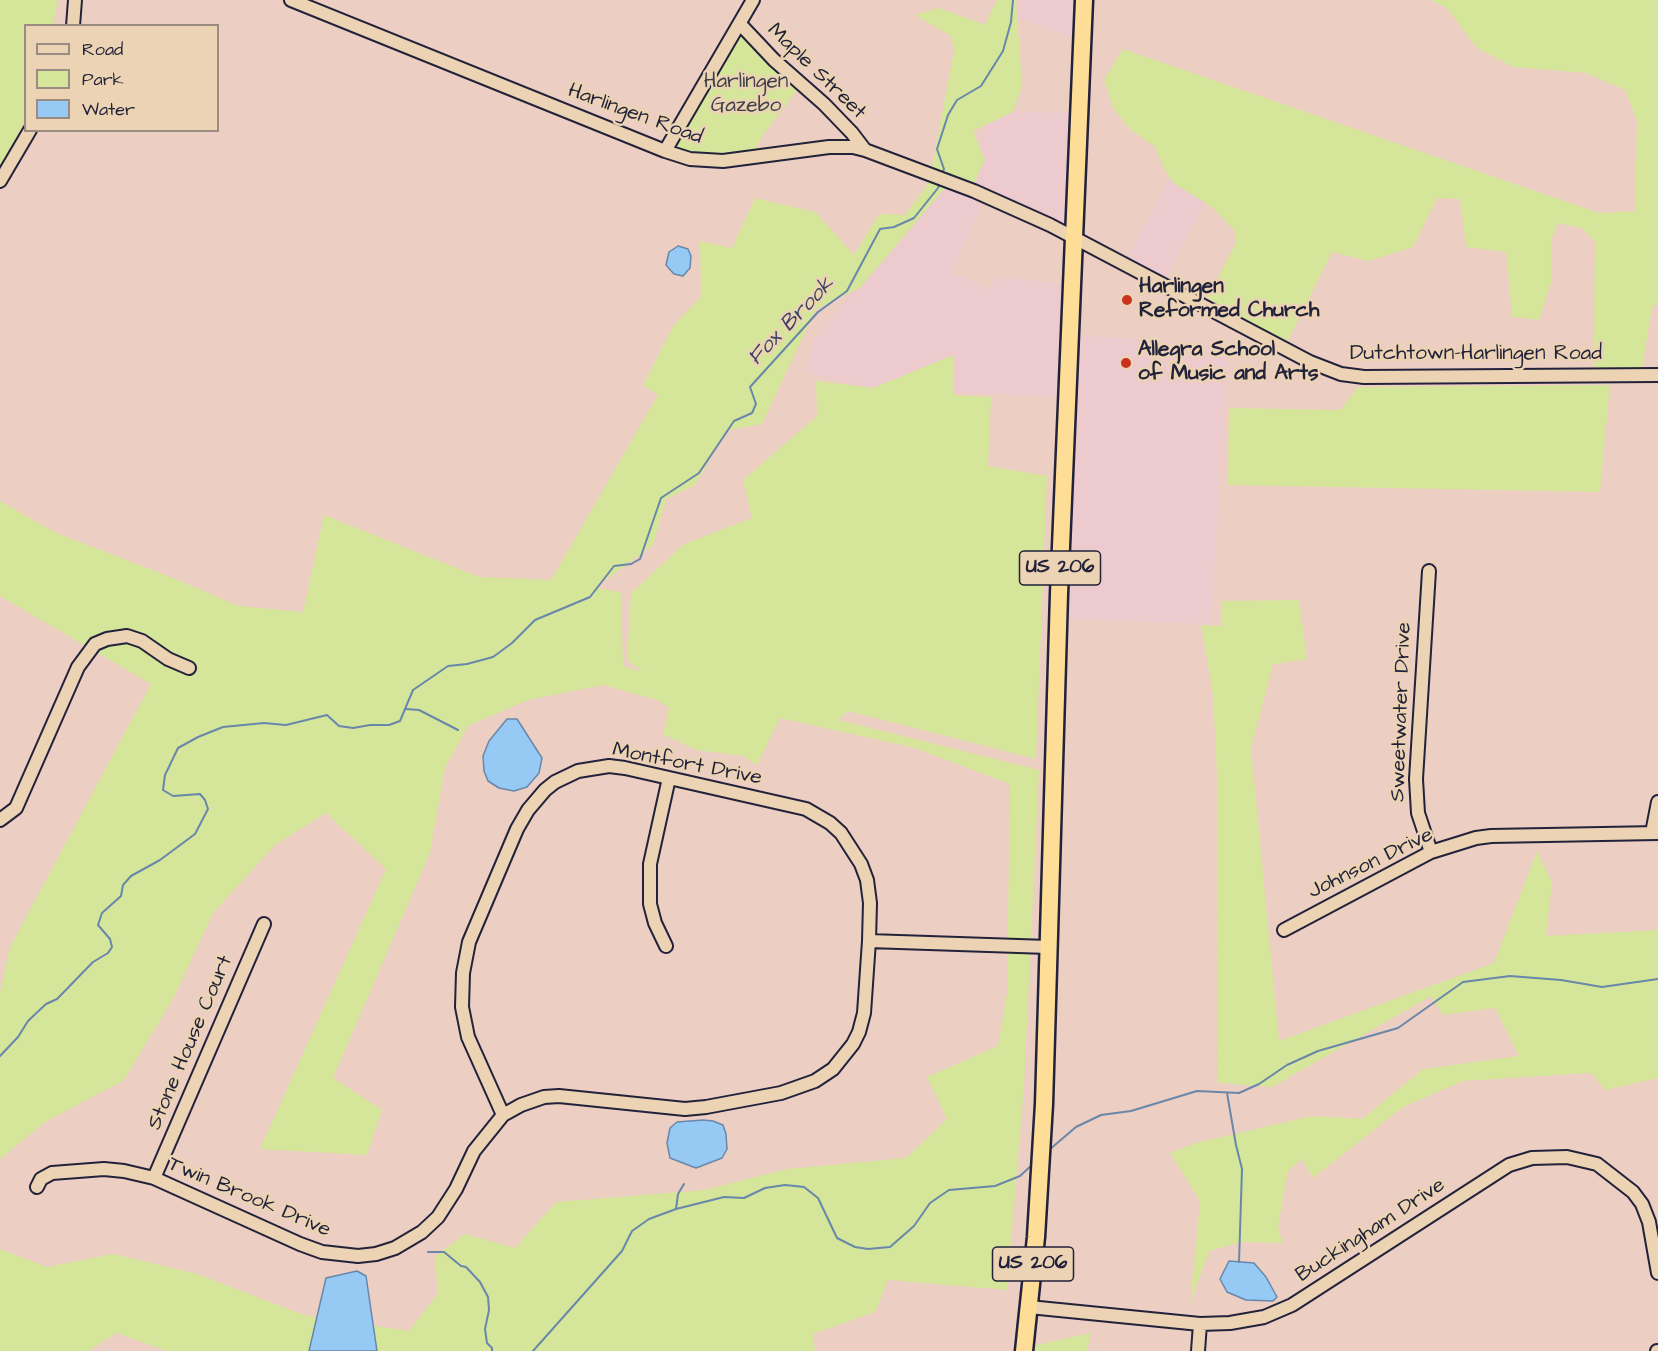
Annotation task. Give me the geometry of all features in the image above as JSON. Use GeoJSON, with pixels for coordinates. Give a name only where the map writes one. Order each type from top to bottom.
{"type":"FeatureCollection","features":[{"type":"Feature","properties":{"kind":"highway","name":"US 206"},"geometry":{"type":"LineString","coordinates":[[1024,1351],[1042,1136],[1058,616],[1084,0]]}},
{"type":"Feature","properties":{"kind":"street"},"geometry":{"type":"LineString","coordinates":[[73,24],[75,0]]}},
{"type":"Feature","properties":{"kind":"street","name":"Harlingen Road"},"geometry":{"type":"LineString","coordinates":[[291,0],[665,151],[690,159],[709,161],[829,147],[853,147],[949,181],[1074,237]]}},
{"type":"Feature","properties":{"kind":"street"},"geometry":{"type":"LineString","coordinates":[[665,151],[753,0]]}},
{"type":"Feature","properties":{"kind":"street","name":"Maple Street"},"geometry":{"type":"LineString","coordinates":[[740,24],[774,60],[831,111],[865,150]]}},
{"type":"Feature","properties":{"kind":"street"},"geometry":{"type":"LineString","coordinates":[[0,181],[29,132]]}},
{"type":"Feature","properties":{"kind":"street","name":"Dutchtown-Harlingen Road"},"geometry":{"type":"LineString","coordinates":[[1074,237],[1310,362],[1341,374],[1364,377],[1658,375]]}},
{"type":"Feature","properties":{"kind":"street","name":"Sweetwater Drive"},"geometry":{"type":"LineString","coordinates":[[1429,571],[1416,779],[1418,813],[1431,852]]}},
{"type":"Feature","properties":{"kind":"street"},"geometry":{"type":"LineString","coordinates":[[0,820],[16,808],[78,667],[95,644],[107,639],[127,636],[142,640],[168,659],[189,668]]}},
{"type":"Feature","properties":{"kind":"street","name":"Montfort Drive"},"geometry":{"type":"LineString","coordinates":[[474,1151],[503,1115],[544,1097],[559,1096],[685,1109],[706,1107],[781,1093],[815,1081],[832,1069],[853,1044],[864,1013],[870,903],[867,880],[850,844],[830,823],[806,809],[625,768],[609,766],[578,771],[567,775],[545,790],[528,810],[517,829],[468,942],[463,973],[462,1007],[468,1038],[503,1115]]}},
{"type":"Feature","properties":{"kind":"street"},"geometry":{"type":"LineString","coordinates":[[666,946],[655,924],[650,904],[650,864],[669,778]]}},
{"type":"Feature","properties":{"kind":"street"},"geometry":{"type":"LineString","coordinates":[[1655,833],[1658,802]]}},
{"type":"Feature","properties":{"kind":"street","name":"Johnson Drive"},"geometry":{"type":"LineString","coordinates":[[1284,930],[1431,852],[1476,838],[1655,833]]}},
{"type":"Feature","properties":{"kind":"street","name":"Stone House Court"},"geometry":{"type":"LineString","coordinates":[[154,1178],[264,924]]}},
{"type":"Feature","properties":{"kind":"street"},"geometry":{"type":"LineString","coordinates":[[869,941],[1048,947]]}},
{"type":"Feature","properties":{"kind":"street","name":"Twin Brook Drive"},"geometry":{"type":"LineString","coordinates":[[38,1187],[41,1179],[60,1171],[124,1171],[154,1178],[300,1244],[331,1254],[358,1256],[376,1254],[395,1248],[414,1238],[430,1224],[456,1190],[474,1151]]}},
{"type":"Feature","properties":{"kind":"street","name":"Buckingham Drive"},"geometry":{"type":"LineString","coordinates":[[1029,1307],[1200,1324],[1247,1321],[1264,1317],[1292,1305],[1509,1165],[1532,1158],[1567,1157],[1597,1164],[1633,1192],[1642,1204],[1649,1222],[1658,1274]]}},
{"type":"Feature","properties":{"kind":"street"},"geometry":{"type":"LineString","coordinates":[[1198,1351],[1200,1324]]}},
{"type":"Feature","properties":{"kind":"shaded area"},"geometry":{"type":"Polygon","coordinates":[[[1022,0],[1077,0],[1076,39],[1016,17],[1022,0]]]}},
{"type":"Feature","properties":{"kind":"shaded area"},"geometry":{"type":"Polygon","coordinates":[[[985,110],[1071,113],[1067,218],[1062,223],[977,187],[985,110]]]}},
{"type":"Feature","properties":{"kind":"shaded area"},"geometry":{"type":"Polygon","coordinates":[[[1169,178],[1207,198],[1166,278],[1127,258],[1169,178]]]}},
{"type":"Feature","properties":{"kind":"shaded area"},"geometry":{"type":"Polygon","coordinates":[[[941,186],[983,202],[952,272],[989,289],[996,277],[1064,284],[1059,397],[953,392],[955,359],[933,403],[805,373],[815,338],[941,186]]]}},
{"type":"Feature","properties":{"kind":"shaded area"},"geometry":{"type":"Polygon","coordinates":[[[1080,335],[1228,346],[1211,624],[1067,619],[1080,335]]]}},
{"type":"Feature","properties":{"kind":"green space"},"geometry":{"type":"Polygon","coordinates":[[[0,0],[58,0],[53,24],[24,24],[24,123],[0,168],[0,0]]]}},
{"type":"Feature","properties":{"kind":"green space"},"geometry":{"type":"Polygon","coordinates":[[[997,0],[1016,0],[1022,85],[1013,112],[973,131],[985,160],[971,189],[944,189],[860,288],[816,309],[762,424],[727,430],[695,485],[666,499],[653,545],[596,587],[621,593],[623,666],[643,672],[627,660],[631,593],[684,544],[752,518],[743,480],[817,416],[816,381],[873,388],[953,355],[954,395],[991,397],[988,466],[1047,476],[1036,759],[848,711],[838,720],[1039,770],[1024,1085],[1007,1290],[888,1280],[875,1312],[813,1334],[815,1351],[167,1351],[117,1333],[88,1351],[0,1351],[0,1249],[47,1267],[113,1254],[197,1274],[304,1315],[409,1331],[438,1293],[435,1256],[465,1234],[515,1248],[556,1202],[705,1190],[787,1169],[906,1158],[947,1119],[927,1077],[998,1046],[1007,994],[1010,784],[915,748],[780,718],[757,765],[743,756],[696,750],[663,734],[669,708],[657,700],[603,685],[528,700],[468,726],[445,768],[430,853],[333,1078],[382,1110],[367,1155],[260,1149],[386,869],[326,813],[275,845],[213,913],[174,997],[124,1080],[45,1122],[0,1159],[0,992],[10,947],[151,684],[0,596],[0,501],[54,532],[238,606],[303,612],[324,515],[479,577],[551,580],[658,395],[643,385],[673,326],[701,297],[700,241],[732,248],[755,198],[815,212],[854,255],[879,214],[905,215],[929,182],[954,51],[951,36],[915,15],[939,8],[985,25],[997,0]]]}},
{"type":"Feature","properties":{"kind":"green space"},"geometry":{"type":"Polygon","coordinates":[[[1431,0],[1658,0],[1658,302],[1652,308],[1642,368],[1593,369],[1595,241],[1582,228],[1558,223],[1551,241],[1551,283],[1539,320],[1512,317],[1506,252],[1466,247],[1460,199],[1437,198],[1413,247],[1369,261],[1332,252],[1287,342],[1207,298],[1235,245],[1236,232],[1212,207],[1173,183],[1155,147],[1130,129],[1113,108],[1104,80],[1123,49],[1599,213],[1635,211],[1637,121],[1625,90],[1586,73],[1513,67],[1477,48],[1447,8],[1431,0]]]}},
{"type":"Feature","properties":{"kind":"green space","name":"Harlingen Gazebo"},"geometry":{"type":"Polygon","coordinates":[[[740,35],[798,89],[762,136],[755,151],[716,157],[691,154],[673,148],[737,36],[740,35]]]}},
{"type":"Feature","properties":{"kind":"green space"},"geometry":{"type":"Polygon","coordinates":[[[1610,385],[1600,492],[1228,485],[1229,408],[1340,410],[1358,387],[1610,385]]]}},
{"type":"Feature","properties":{"kind":"green space"},"geometry":{"type":"Polygon","coordinates":[[[1299,600],[1307,659],[1273,664],[1251,748],[1279,1041],[1494,963],[1537,851],[1552,882],[1546,936],[1658,930],[1658,1078],[1605,1090],[1591,1073],[1463,1081],[1403,1107],[1313,1178],[1302,1159],[1288,1171],[1278,1227],[1283,1243],[1242,1242],[1209,1251],[1190,1303],[1200,1201],[1170,1153],[1196,1143],[1312,1116],[1362,1119],[1423,1069],[1519,1056],[1495,1008],[1443,1015],[1431,996],[1272,1087],[1218,1083],[1217,775],[1213,695],[1201,625],[1222,626],[1222,601],[1299,600]]]}},
{"type":"Feature","properties":{"kind":"green space"},"geometry":{"type":"Polygon","coordinates":[[[1091,1333],[1087,1351],[1036,1351],[1036,1345],[1091,1333]]]}},
{"type":"Feature","properties":{"kind":"water"},"geometry":{"type":"Polygon","coordinates":[[[678,246],[688,249],[691,256],[690,268],[683,276],[674,274],[666,265],[669,252],[678,246]]]}},
{"type":"Feature","properties":{"kind":"water"},"geometry":{"type":"Polygon","coordinates":[[[507,719],[517,719],[542,758],[539,773],[527,787],[514,791],[499,788],[488,781],[484,771],[483,756],[489,741],[507,719]]]}},
{"type":"Feature","properties":{"kind":"water"},"geometry":{"type":"Polygon","coordinates":[[[703,1120],[723,1125],[727,1149],[722,1158],[696,1168],[670,1158],[667,1143],[670,1128],[677,1122],[703,1120]]]}},
{"type":"Feature","properties":{"kind":"water"},"geometry":{"type":"Polygon","coordinates":[[[1229,1261],[1254,1263],[1266,1277],[1277,1297],[1273,1301],[1246,1300],[1227,1292],[1220,1279],[1229,1261]]]}},
{"type":"Feature","properties":{"kind":"water"},"geometry":{"type":"Polygon","coordinates":[[[357,1271],[366,1276],[377,1351],[309,1351],[326,1278],[357,1271]]]}},
{"type":"Feature","properties":{"kind":"waterway","name":"Fox Brook"},"geometry":{"type":"LineString","coordinates":[[942,174],[944,169],[937,149],[948,115],[957,100],[981,86],[1003,51],[1011,22],[1013,0]]}},
{"type":"Feature","properties":{"kind":"waterway","name":"Fox Brook"},"geometry":{"type":"LineString","coordinates":[[0,1056],[18,1037],[28,1021],[46,1004],[57,999],[93,962],[108,953],[112,947],[110,939],[98,925],[102,913],[121,896],[123,885],[131,876],[160,860],[195,834],[208,809],[205,800],[200,794],[173,796],[163,790],[165,775],[178,748],[223,727],[264,723],[286,725],[327,715],[339,726],[353,728],[389,725],[400,721],[413,690],[448,666],[493,657],[512,643],[535,620],[590,597],[614,566],[631,564],[640,559],[661,498],[699,473],[734,421],[752,413],[756,404],[750,387],[818,312],[847,291],[880,229],[894,227],[914,218],[940,183]]}},
{"type":"Feature","properties":{"kind":"waterway"},"geometry":{"type":"LineString","coordinates":[[406,709],[419,710],[458,730]]}},
{"type":"Feature","properties":{"kind":"waterway"},"geometry":{"type":"LineString","coordinates":[[1049,1150],[1076,1127],[1101,1115],[1131,1111],[1197,1091],[1239,1093],[1259,1084],[1287,1065],[1318,1051],[1398,1028],[1463,982],[1510,976],[1561,980],[1602,987],[1658,979]]}},
{"type":"Feature","properties":{"kind":"waterway"},"geometry":{"type":"LineString","coordinates":[[1227,1093],[1242,1169],[1239,1262]]}},
{"type":"Feature","properties":{"kind":"waterway"},"geometry":{"type":"LineString","coordinates":[[533,1351],[622,1251],[632,1231],[649,1219],[676,1209],[724,1197],[744,1198],[765,1188],[785,1185],[804,1187],[818,1198],[837,1238],[855,1247],[868,1249],[890,1247],[914,1226],[930,1203],[949,1190],[995,1186],[1020,1176],[1033,1164]]}},
{"type":"Feature","properties":{"kind":"waterway"},"geometry":{"type":"LineString","coordinates":[[676,1209],[678,1194],[684,1184]]}},
{"type":"Feature","properties":{"kind":"waterway"},"geometry":{"type":"LineString","coordinates":[[428,1252],[444,1252],[461,1266],[466,1267],[480,1282],[488,1297],[489,1310],[485,1329],[487,1343],[492,1351]]}},
{"type":"Feature","properties":{"kind":"place","name":"Harlingen Reformed Church"},"geometry":{"type":"Point","coordinates":[1127,300]}},
{"type":"Feature","properties":{"kind":"place","name":"Allegra School of Music and Arts"},"geometry":{"type":"Point","coordinates":[1126,363]}}]}
